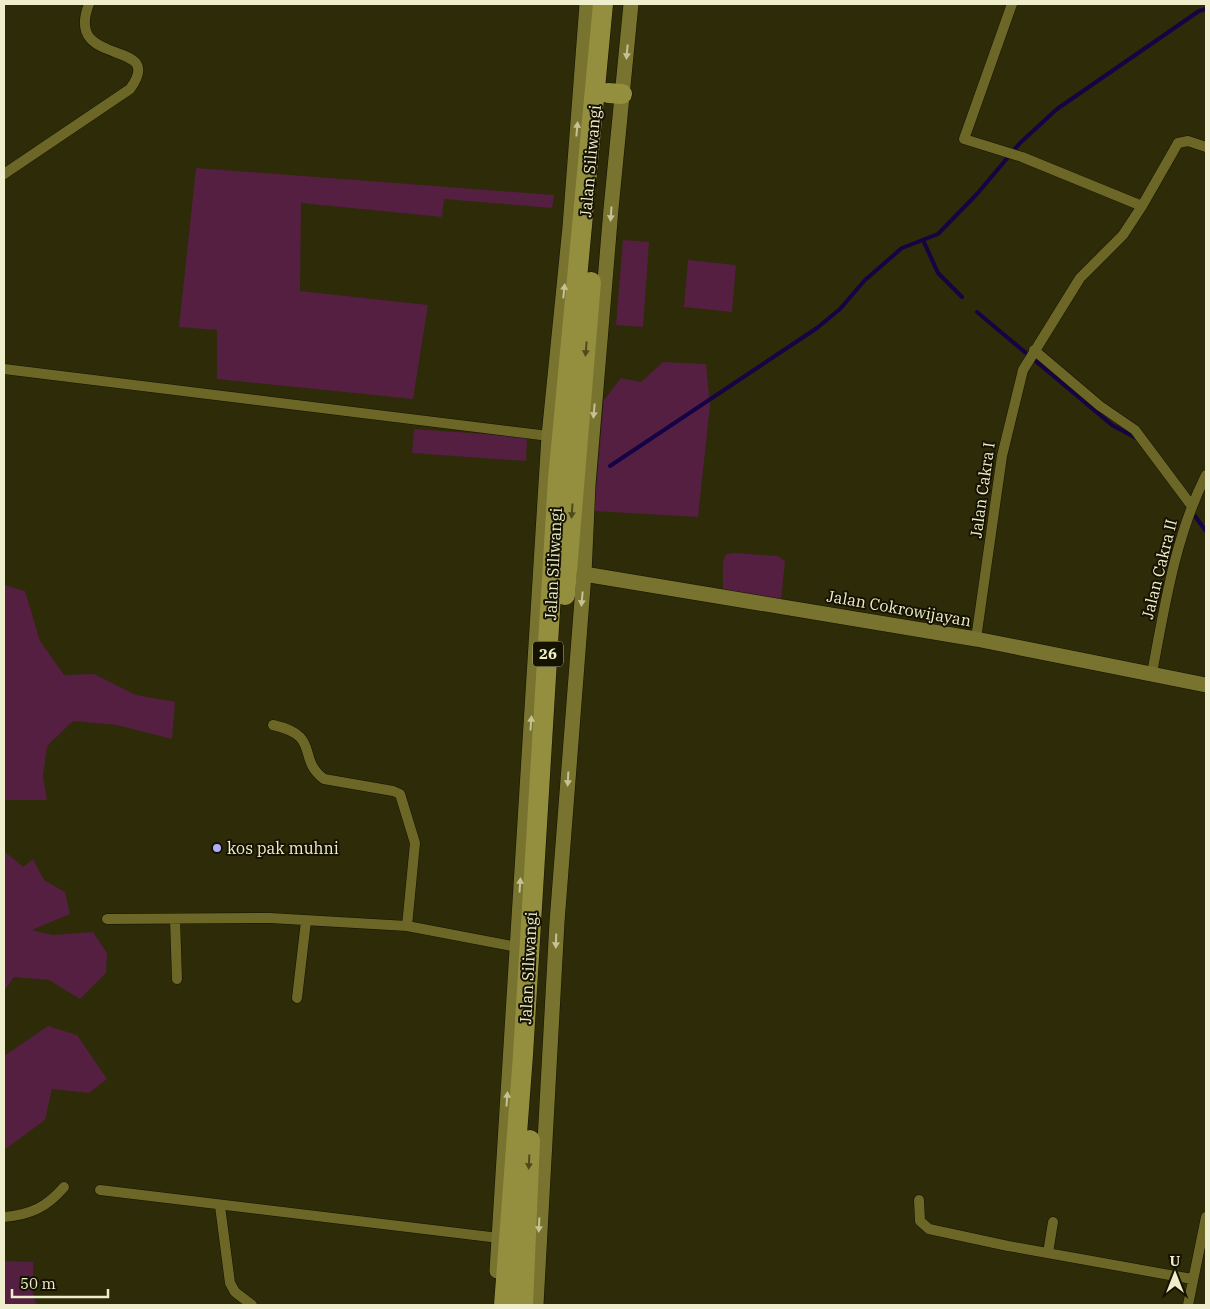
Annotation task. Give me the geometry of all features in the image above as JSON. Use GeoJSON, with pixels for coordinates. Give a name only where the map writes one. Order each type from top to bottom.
{"type":"FeatureCollection","features":[{"type":"Feature","properties":{"kind":"highway","name":"Jalan Siliwangi"},"geometry":{"type":"LineString","coordinates":[[523,1305],[531,1031],[558,479],[603,4]]}},
{"type":"Feature","properties":{"kind":"highway","name":"Jalan Siliwangi"},"geometry":{"type":"LineString","coordinates":[[504,1305],[511,1137],[517,1055],[531,1031],[565,589],[615,94],[616,4]]}},
{"type":"Feature","properties":{"kind":"street"},"geometry":{"type":"LineString","coordinates":[[4,174],[130,89],[136,82],[138,65],[134,59],[100,47],[88,39],[85,28],[85,14],[89,4]]}},
{"type":"Feature","properties":{"kind":"street"},"geometry":{"type":"LineString","coordinates":[[517,1055],[517,947],[549,436],[570,227],[587,4]]}},
{"type":"Feature","properties":{"kind":"street"},"geometry":{"type":"LineString","coordinates":[[536,1305],[557,922],[584,574],[588,485],[615,94],[631,4]]}},
{"type":"Feature","properties":{"kind":"street"},"geometry":{"type":"LineString","coordinates":[[1012,4],[964,139],[1022,158],[1142,206]]}},
{"type":"Feature","properties":{"kind":"street","name":"Jalan Cakra I"},"geometry":{"type":"LineString","coordinates":[[976,639],[1002,456],[1014,401],[1026,364],[1080,278],[1122,235],[1142,206],[1178,143],[1182,140],[1188,141],[1206,148]]}},
{"type":"Feature","properties":{"kind":"street"},"geometry":{"type":"LineString","coordinates":[[1033,352],[1100,406],[1135,430],[1190,508]]}},
{"type":"Feature","properties":{"kind":"street"},"geometry":{"type":"LineString","coordinates":[[4,369],[549,436]]}},
{"type":"Feature","properties":{"kind":"street","name":"Jalan Cakra II"},"geometry":{"type":"LineString","coordinates":[[1152,673],[1171,577],[1184,527],[1190,508],[1206,475]]}},
{"type":"Feature","properties":{"kind":"street","name":"Jalan Cokrowijayan"},"geometry":{"type":"LineString","coordinates":[[584,574],[976,639],[1152,673],[1206,686]]}},
{"type":"Feature","properties":{"kind":"street"},"geometry":{"type":"LineString","coordinates":[[274,725],[294,730],[301,736],[315,771],[324,779],[393,790],[400,794],[415,843],[407,926]]}},
{"type":"Feature","properties":{"kind":"street"},"geometry":{"type":"LineString","coordinates":[[107,919],[260,918],[407,926],[517,947]]}},
{"type":"Feature","properties":{"kind":"street"},"geometry":{"type":"LineString","coordinates":[[175,920],[177,979]]}},
{"type":"Feature","properties":{"kind":"street"},"geometry":{"type":"LineString","coordinates":[[297,998],[306,921]]}},
{"type":"Feature","properties":{"kind":"street"},"geometry":{"type":"LineString","coordinates":[[495,1305],[499,1238],[511,1137]]}},
{"type":"Feature","properties":{"kind":"street"},"geometry":{"type":"LineString","coordinates":[[4,1217],[39,1210],[53,1200],[64,1187]]}},
{"type":"Feature","properties":{"kind":"street"},"geometry":{"type":"LineString","coordinates":[[100,1190],[220,1206],[250,1207],[499,1238]]}},
{"type":"Feature","properties":{"kind":"street"},"geometry":{"type":"LineString","coordinates":[[920,1200],[920,1221],[929,1229],[1048,1253],[1192,1278]]}},
{"type":"Feature","properties":{"kind":"street"},"geometry":{"type":"LineString","coordinates":[[220,1206],[230,1284],[235,1292],[252,1305]]}},
{"type":"Feature","properties":{"kind":"street"},"geometry":{"type":"LineString","coordinates":[[1188,1305],[1206,1216]]}},
{"type":"Feature","properties":{"kind":"street"},"geometry":{"type":"LineString","coordinates":[[1048,1253],[1053,1222]]}},
{"type":"Feature","properties":{"kind":"shaded area"},"geometry":{"type":"Polygon","coordinates":[[[196,168],[554,195],[552,208],[444,199],[442,217],[301,203],[300,291],[428,305],[413,399],[217,379],[217,330],[179,327],[196,168]]]}},
{"type":"Feature","properties":{"kind":"shaded area"},"geometry":{"type":"Polygon","coordinates":[[[623,240],[649,242],[643,327],[616,325],[623,240]]]}},
{"type":"Feature","properties":{"kind":"shaded area"},"geometry":{"type":"Polygon","coordinates":[[[688,260],[736,265],[732,312],[684,307],[688,260]]]}},
{"type":"Feature","properties":{"kind":"shaded area"},"geometry":{"type":"Polygon","coordinates":[[[663,362],[706,364],[710,405],[698,517],[594,511],[604,400],[621,378],[641,382],[663,362]]]}},
{"type":"Feature","properties":{"kind":"shaded area"},"geometry":{"type":"Polygon","coordinates":[[[414,429],[527,437],[526,461],[412,453],[414,429]]]}},
{"type":"Feature","properties":{"kind":"shaded area"},"geometry":{"type":"Polygon","coordinates":[[[726,554],[778,556],[785,561],[781,600],[723,591],[723,562],[726,554]]]}},
{"type":"Feature","properties":{"kind":"shaded area"},"geometry":{"type":"Polygon","coordinates":[[[4,585],[25,591],[40,641],[64,675],[94,674],[136,695],[175,702],[172,739],[117,725],[73,721],[47,746],[43,776],[47,800],[4,800],[4,585]]]}},
{"type":"Feature","properties":{"kind":"shaded area"},"geometry":{"type":"Polygon","coordinates":[[[4,851],[23,867],[33,859],[44,880],[65,892],[70,914],[32,930],[52,935],[93,932],[107,953],[106,973],[80,999],[49,980],[14,977],[4,991],[4,851]]]}},
{"type":"Feature","properties":{"kind":"shaded area"},"geometry":{"type":"Polygon","coordinates":[[[48,1026],[77,1035],[107,1079],[89,1093],[52,1089],[45,1120],[4,1150],[4,1056],[48,1026]]]}},
{"type":"Feature","properties":{"kind":"shaded area"},"geometry":{"type":"Polygon","coordinates":[[[4,1261],[33,1262],[33,1293],[36,1305],[4,1305],[4,1261]]]}},
{"type":"Feature","properties":{"kind":"waterway"},"geometry":{"type":"LineString","coordinates":[[610,466],[817,328],[840,309],[865,280],[902,248],[938,234],[977,194],[1020,143],[1057,109],[1199,11],[1206,9]]}},
{"type":"Feature","properties":{"kind":"waterway"},"geometry":{"type":"LineString","coordinates":[[923,240],[938,273],[962,297]]}},
{"type":"Feature","properties":{"kind":"waterway"},"geometry":{"type":"LineString","coordinates":[[977,312],[1112,425],[1138,439]]}},
{"type":"Feature","properties":{"kind":"waterway"},"geometry":{"type":"LineString","coordinates":[[1192,512],[1206,531]]}},
{"type":"Feature","properties":{"kind":"place","name":"kos pak muhni"},"geometry":{"type":"Point","coordinates":[217,848]}}]}
